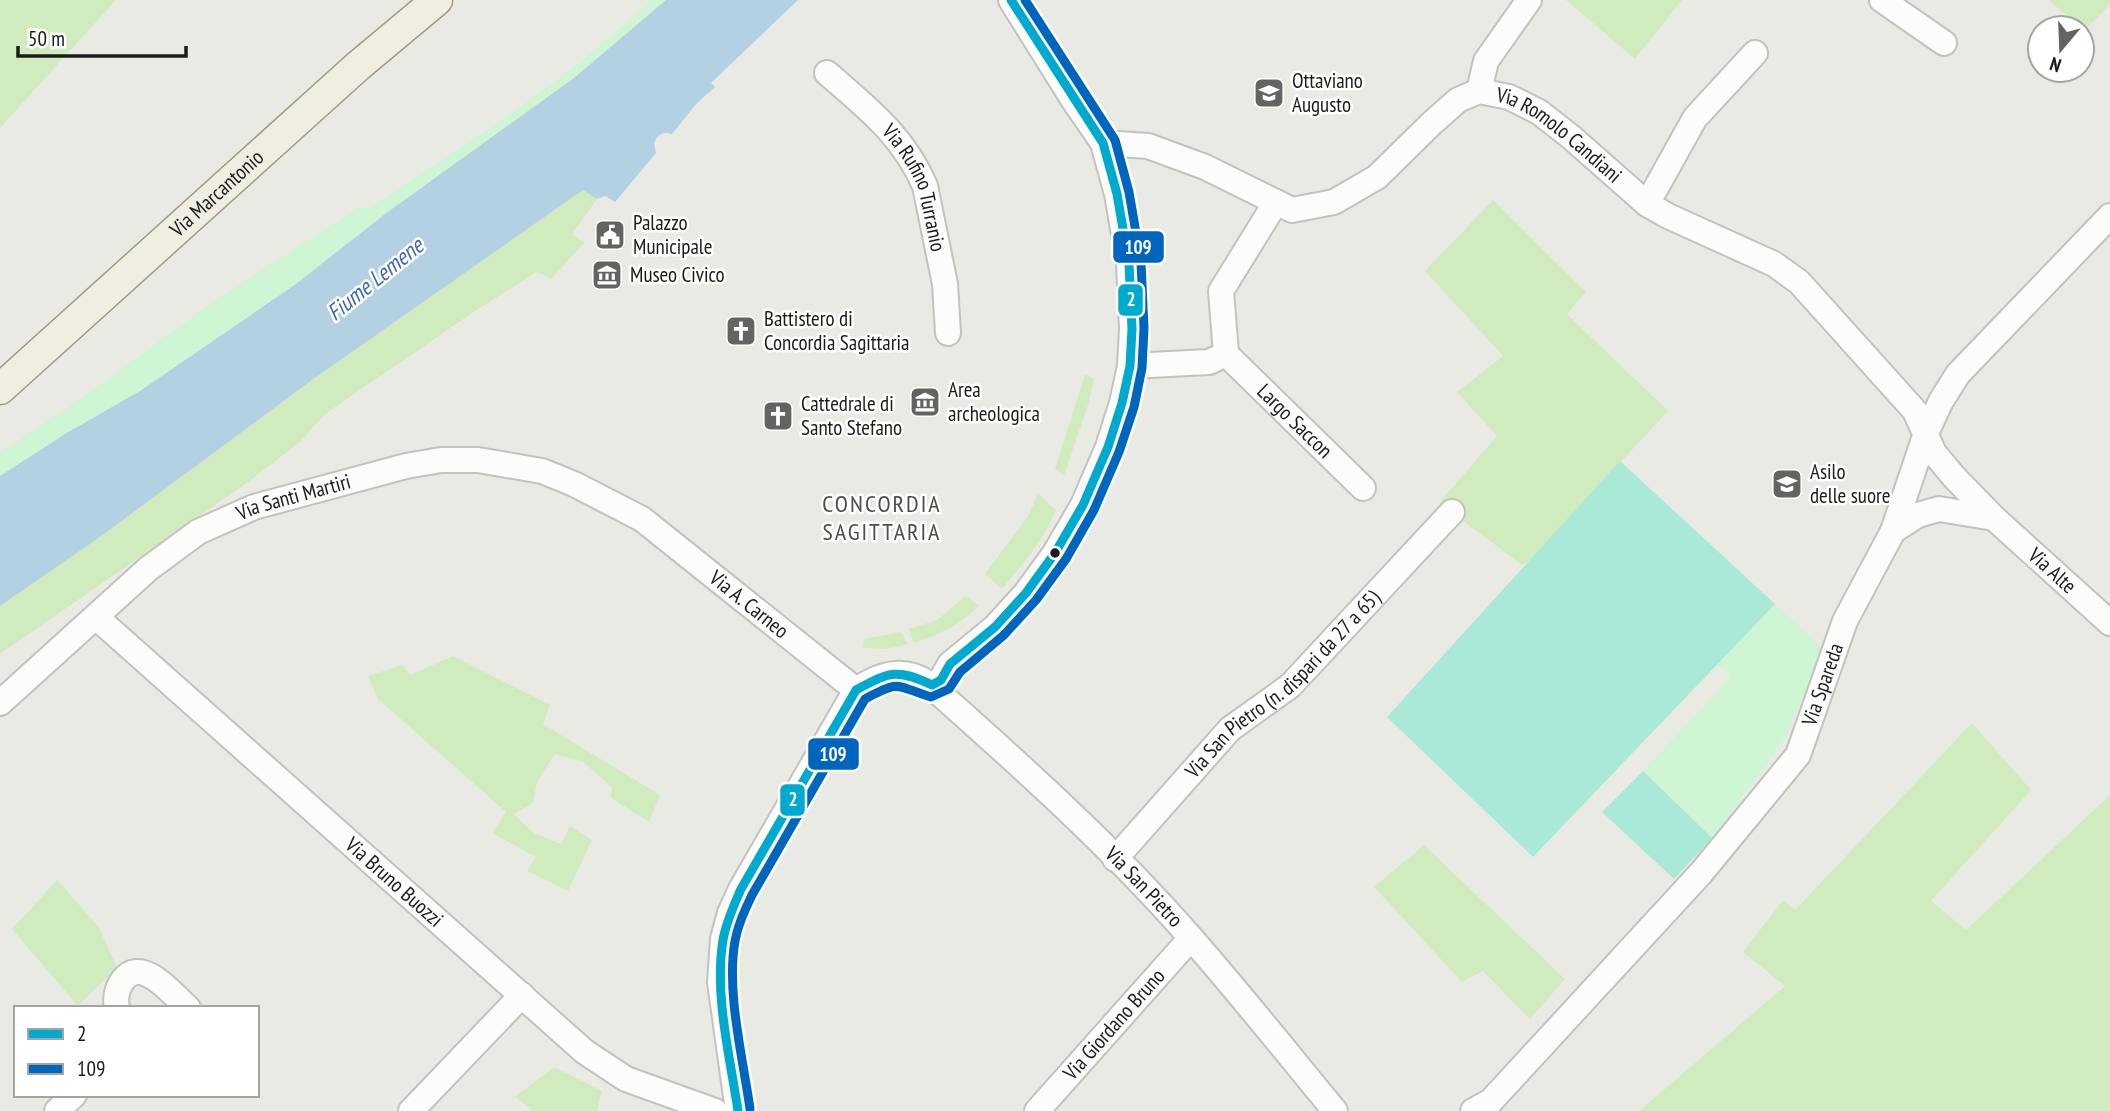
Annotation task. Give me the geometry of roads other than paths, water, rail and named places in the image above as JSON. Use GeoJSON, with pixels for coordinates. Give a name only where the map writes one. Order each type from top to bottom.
{"type":"FeatureCollection","features":[{"type":"Feature","properties":{"kind":"main road","name":"Via Marcantonio"},"geometry":{"type":"LineString","coordinates":[[0,389],[358,66],[438,0]]}},
{"type":"Feature","properties":{"kind":"street"},"geometry":{"type":"LineString","coordinates":[[738,1111],[720,982],[723,939],[741,889],[856,690],[886,674],[931,674],[995,627],[1027,593],[1083,505],[1108,447],[1122,403],[1132,329],[1129,264],[1117,194],[1103,143],[1010,0]]}},
{"type":"Feature","properties":{"kind":"street"},"geometry":{"type":"LineString","coordinates":[[1479,91],[1486,61],[1529,0]]}},
{"type":"Feature","properties":{"kind":"street"},"geometry":{"type":"LineString","coordinates":[[1882,0],[1944,43]]}},
{"type":"Feature","properties":{"kind":"street"},"geometry":{"type":"LineString","coordinates":[[1647,204],[1695,118],[1755,53]]}},
{"type":"Feature","properties":{"kind":"street","name":"Via Rufino Turranio"},"geometry":{"type":"LineString","coordinates":[[827,73],[887,126],[909,154],[919,173],[925,186],[945,284],[948,333]]}},
{"type":"Feature","properties":{"kind":"street","name":"Via Romolo Candiani"},"geometry":{"type":"LineString","coordinates":[[1103,143],[1148,146],[1205,167],[1292,210],[1334,202],[1377,177],[1458,100],[1479,91],[1509,97],[1539,112],[1572,137],[1647,204],[1774,264],[1799,282],[1915,411],[1926,433]]}},
{"type":"Feature","properties":{"kind":"street"},"geometry":{"type":"LineString","coordinates":[[1129,366],[1209,362],[1226,354],[1221,291],[1276,202]]}},
{"type":"Feature","properties":{"kind":"street","name":"Via Spareda"},"geometry":{"type":"LineString","coordinates":[[1473,1111],[1491,1101],[1691,883],[1798,755],[1845,621],[1893,531],[1926,433],[1941,401],[1958,374],[2110,216]]}},
{"type":"Feature","properties":{"kind":"street","name":"Largo Saccon"},"geometry":{"type":"LineString","coordinates":[[1226,354],[1363,488]]}},
{"type":"Feature","properties":{"kind":"street","name":"Via Alte"},"geometry":{"type":"LineString","coordinates":[[1926,433],[1934,453],[1994,518],[2110,623]]}},
{"type":"Feature","properties":{"kind":"street","name":"Via Santi Martiri"},"geometry":{"type":"LineString","coordinates":[[0,704],[148,569],[198,532],[254,507],[406,466],[441,460],[478,460],[542,471],[574,484],[642,519]]}},
{"type":"Feature","properties":{"kind":"street"},"geometry":{"type":"LineString","coordinates":[[1893,531],[1918,515],[1939,509],[1994,518]]}},
{"type":"Feature","properties":{"kind":"street","name":"Via San Pietro (n. dispari da 27 a 65)"},"geometry":{"type":"LineString","coordinates":[[1115,859],[1230,729],[1290,686],[1452,512]]}},
{"type":"Feature","properties":{"kind":"street","name":"Via A. Carneo"},"geometry":{"type":"LineString","coordinates":[[642,519],[856,690]]}},
{"type":"Feature","properties":{"kind":"street","name":"Via Bruno Buozzi"},"geometry":{"type":"LineString","coordinates":[[96,617],[585,1052],[626,1079],[715,1111]]}},
{"type":"Feature","properties":{"kind":"street","name":"Via San Pietro"},"geometry":{"type":"LineString","coordinates":[[931,674],[1191,938],[1335,1111]]}},
{"type":"Feature","properties":{"kind":"street","name":"Via Giordano Bruno"},"geometry":{"type":"LineString","coordinates":[[1037,1111],[1191,938]]}},
{"type":"Feature","properties":{"kind":"street"},"geometry":{"type":"LineString","coordinates":[[117,1006],[117,990],[123,980],[138,971],[153,976],[186,1006]]}},
{"type":"Feature","properties":{"kind":"street"},"geometry":{"type":"LineString","coordinates":[[411,1111],[522,995]]}},
{"type":"Feature","properties":{"kind":"street"},"geometry":{"type":"LineString","coordinates":[[57,1111],[72,1097]]}},
{"type":"Feature","properties":{"kind":"water","name":"Fiume Lemene"},"geometry":{"type":"Polygon","coordinates":[[[666,0],[798,0],[711,83],[715,87],[697,103],[672,134],[663,133],[659,136],[654,143],[656,153],[615,202],[605,196],[597,199],[583,190],[312,380],[100,537],[0,606],[0,476],[65,434],[140,391],[296,284],[385,214],[574,78],[666,0]]]}},
{"type":"Feature","properties":{"kind":"place","name":"Ottaviano Augusto"},"geometry":{"type":"Point","coordinates":[1269,93]}},
{"type":"Feature","properties":{"kind":"place","name":"Palazzo Municipale"},"geometry":{"type":"Point","coordinates":[610,235]}},
{"type":"Feature","properties":{"kind":"place","name":"Museo Civico"},"geometry":{"type":"Point","coordinates":[607,275]}},
{"type":"Feature","properties":{"kind":"place","name":"Battistero di Concordia Sagittaria"},"geometry":{"type":"Point","coordinates":[741,331]}},
{"type":"Feature","properties":{"kind":"place","name":"Area archeologica"},"geometry":{"type":"Point","coordinates":[925,402]}},
{"type":"Feature","properties":{"kind":"place","name":"Cattedrale di Santo Stefano"},"geometry":{"type":"Point","coordinates":[778,416]}},
{"type":"Feature","properties":{"kind":"place","name":"Asilo delle suore"},"geometry":{"type":"Point","coordinates":[1787,484]}},
{"type":"Feature","properties":{"kind":"district","name":"CONCORDIA SAGITTARIA"},"geometry":{"type":"Point","coordinates":[882,518]}}]}
